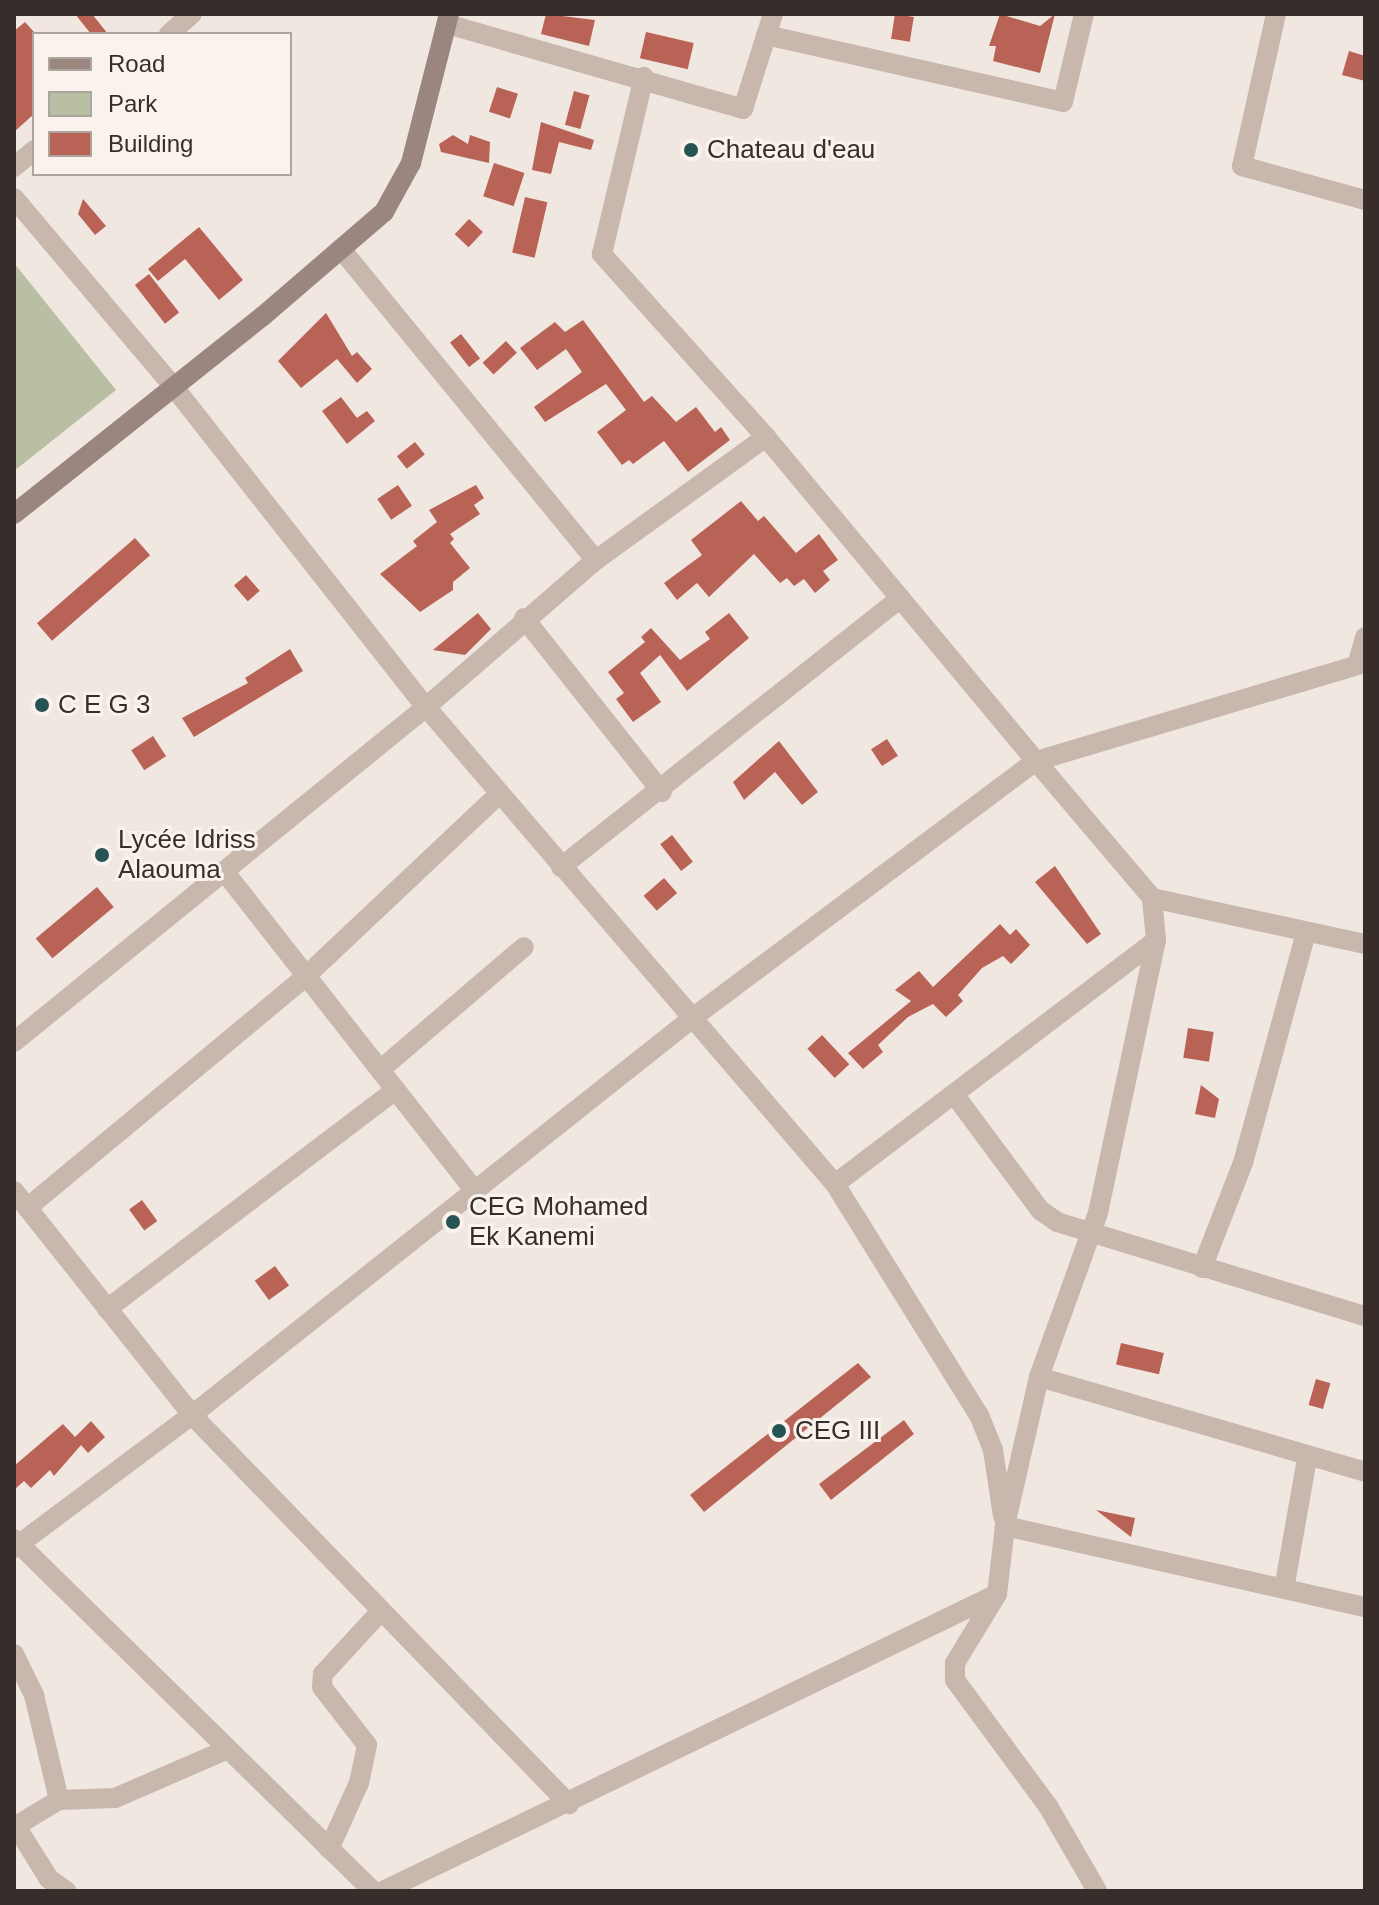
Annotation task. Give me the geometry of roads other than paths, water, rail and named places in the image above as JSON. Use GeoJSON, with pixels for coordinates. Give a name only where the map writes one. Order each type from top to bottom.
{"type":"FeatureCollection","features":[{"type":"Feature","properties":{"kind":"street"},"geometry":{"type":"LineString","coordinates":[[171,32],[192,14]]}},
{"type":"Feature","properties":{"kind":"street"},"geometry":{"type":"LineString","coordinates":[[14,514],[341,249],[400,190],[448,19],[743,109],[773,14]]}},
{"type":"Feature","properties":{"kind":"street"},"geometry":{"type":"LineString","coordinates":[[766,35],[1063,102],[1084,14]]}},
{"type":"Feature","properties":{"kind":"street"},"geometry":{"type":"LineString","coordinates":[[1274,14],[1242,166],[1365,200]]}},
{"type":"Feature","properties":{"kind":"street"},"geometry":{"type":"LineString","coordinates":[[644,77],[602,254],[766,437],[1152,898],[1156,940],[1091,1235],[1039,1377],[1005,1526],[997,1594],[955,1663],[955,1680],[1048,1806],[1097,1891]]}},
{"type":"Feature","properties":{"kind":"street"},"geometry":{"type":"LineString","coordinates":[[14,167],[32,152]]}},
{"type":"Feature","properties":{"kind":"street"},"geometry":{"type":"LineString","coordinates":[[14,198],[173,386],[426,707],[561,867],[695,1016],[835,1184],[979,1415],[993,1450],[1005,1526]]}},
{"type":"Feature","properties":{"kind":"street"},"geometry":{"type":"LineString","coordinates":[[341,249],[596,560]]}},
{"type":"Feature","properties":{"kind":"street"},"geometry":{"type":"LineString","coordinates":[[14,1042],[426,707],[524,618],[596,560],[766,437]]}},
{"type":"Feature","properties":{"kind":"street"},"geometry":{"type":"LineString","coordinates":[[561,867],[662,792],[900,598]]}},
{"type":"Feature","properties":{"kind":"street"},"geometry":{"type":"LineString","coordinates":[[524,618],[662,792]]}},
{"type":"Feature","properties":{"kind":"street"},"geometry":{"type":"LineString","coordinates":[[373,1891],[15,1544],[192,1415],[695,1016],[1036,761],[1361,663],[1365,637]]}},
{"type":"Feature","properties":{"kind":"street"},"geometry":{"type":"LineString","coordinates":[[499,794],[306,976],[20,1199],[192,1415],[569,1804]]}},
{"type":"Feature","properties":{"kind":"street"},"geometry":{"type":"LineString","coordinates":[[224,871],[475,1191]]}},
{"type":"Feature","properties":{"kind":"street"},"geometry":{"type":"LineString","coordinates":[[1152,898],[1365,944]]}},
{"type":"Feature","properties":{"kind":"street"},"geometry":{"type":"LineString","coordinates":[[1202,1268],[1243,1163],[1306,932]]}},
{"type":"Feature","properties":{"kind":"street"},"geometry":{"type":"LineString","coordinates":[[835,1184],[1156,940]]}},
{"type":"Feature","properties":{"kind":"street"},"geometry":{"type":"LineString","coordinates":[[380,1070],[524,947]]}},
{"type":"Feature","properties":{"kind":"street"},"geometry":{"type":"LineString","coordinates":[[107,1309],[395,1090]]}},
{"type":"Feature","properties":{"kind":"street"},"geometry":{"type":"LineString","coordinates":[[954,1094],[1040,1210],[1091,1235],[1365,1316]]}},
{"type":"Feature","properties":{"kind":"street"},"geometry":{"type":"LineString","coordinates":[[1039,1377],[1307,1458],[1365,1472]]}},
{"type":"Feature","properties":{"kind":"street"},"geometry":{"type":"LineString","coordinates":[[1284,1589],[1307,1458]]}},
{"type":"Feature","properties":{"kind":"street"},"geometry":{"type":"LineString","coordinates":[[1005,1526],[1365,1607]]}},
{"type":"Feature","properties":{"kind":"street"},"geometry":{"type":"LineString","coordinates":[[383,1891],[569,1804],[997,1594]]}},
{"type":"Feature","properties":{"kind":"street"},"geometry":{"type":"LineString","coordinates":[[329,1849],[359,1783],[367,1745],[322,1687],[323,1674],[381,1611]]}},
{"type":"Feature","properties":{"kind":"street"},"geometry":{"type":"LineString","coordinates":[[14,1654],[34,1695],[59,1800]]}},
{"type":"Feature","properties":{"kind":"street"},"geometry":{"type":"LineString","coordinates":[[66,1891],[49,1879],[15,1827],[59,1800],[115,1798],[226,1750]]}},
{"type":"Feature","properties":{"kind":"place","name":"Chateau d'eau"},"geometry":{"type":"Point","coordinates":[691,150]}},
{"type":"Feature","properties":{"kind":"place","name":"C E G 3"},"geometry":{"type":"Point","coordinates":[42,705]}},
{"type":"Feature","properties":{"kind":"place","name":"Lycée Idriss Alaouma"},"geometry":{"type":"Point","coordinates":[102,855]}},
{"type":"Feature","properties":{"kind":"place","name":"CEG Mohamed Ek Kanemi"},"geometry":{"type":"Point","coordinates":[453,1222]}},
{"type":"Feature","properties":{"kind":"place","name":"CEG III"},"geometry":{"type":"Point","coordinates":[779,1431]}}]}
